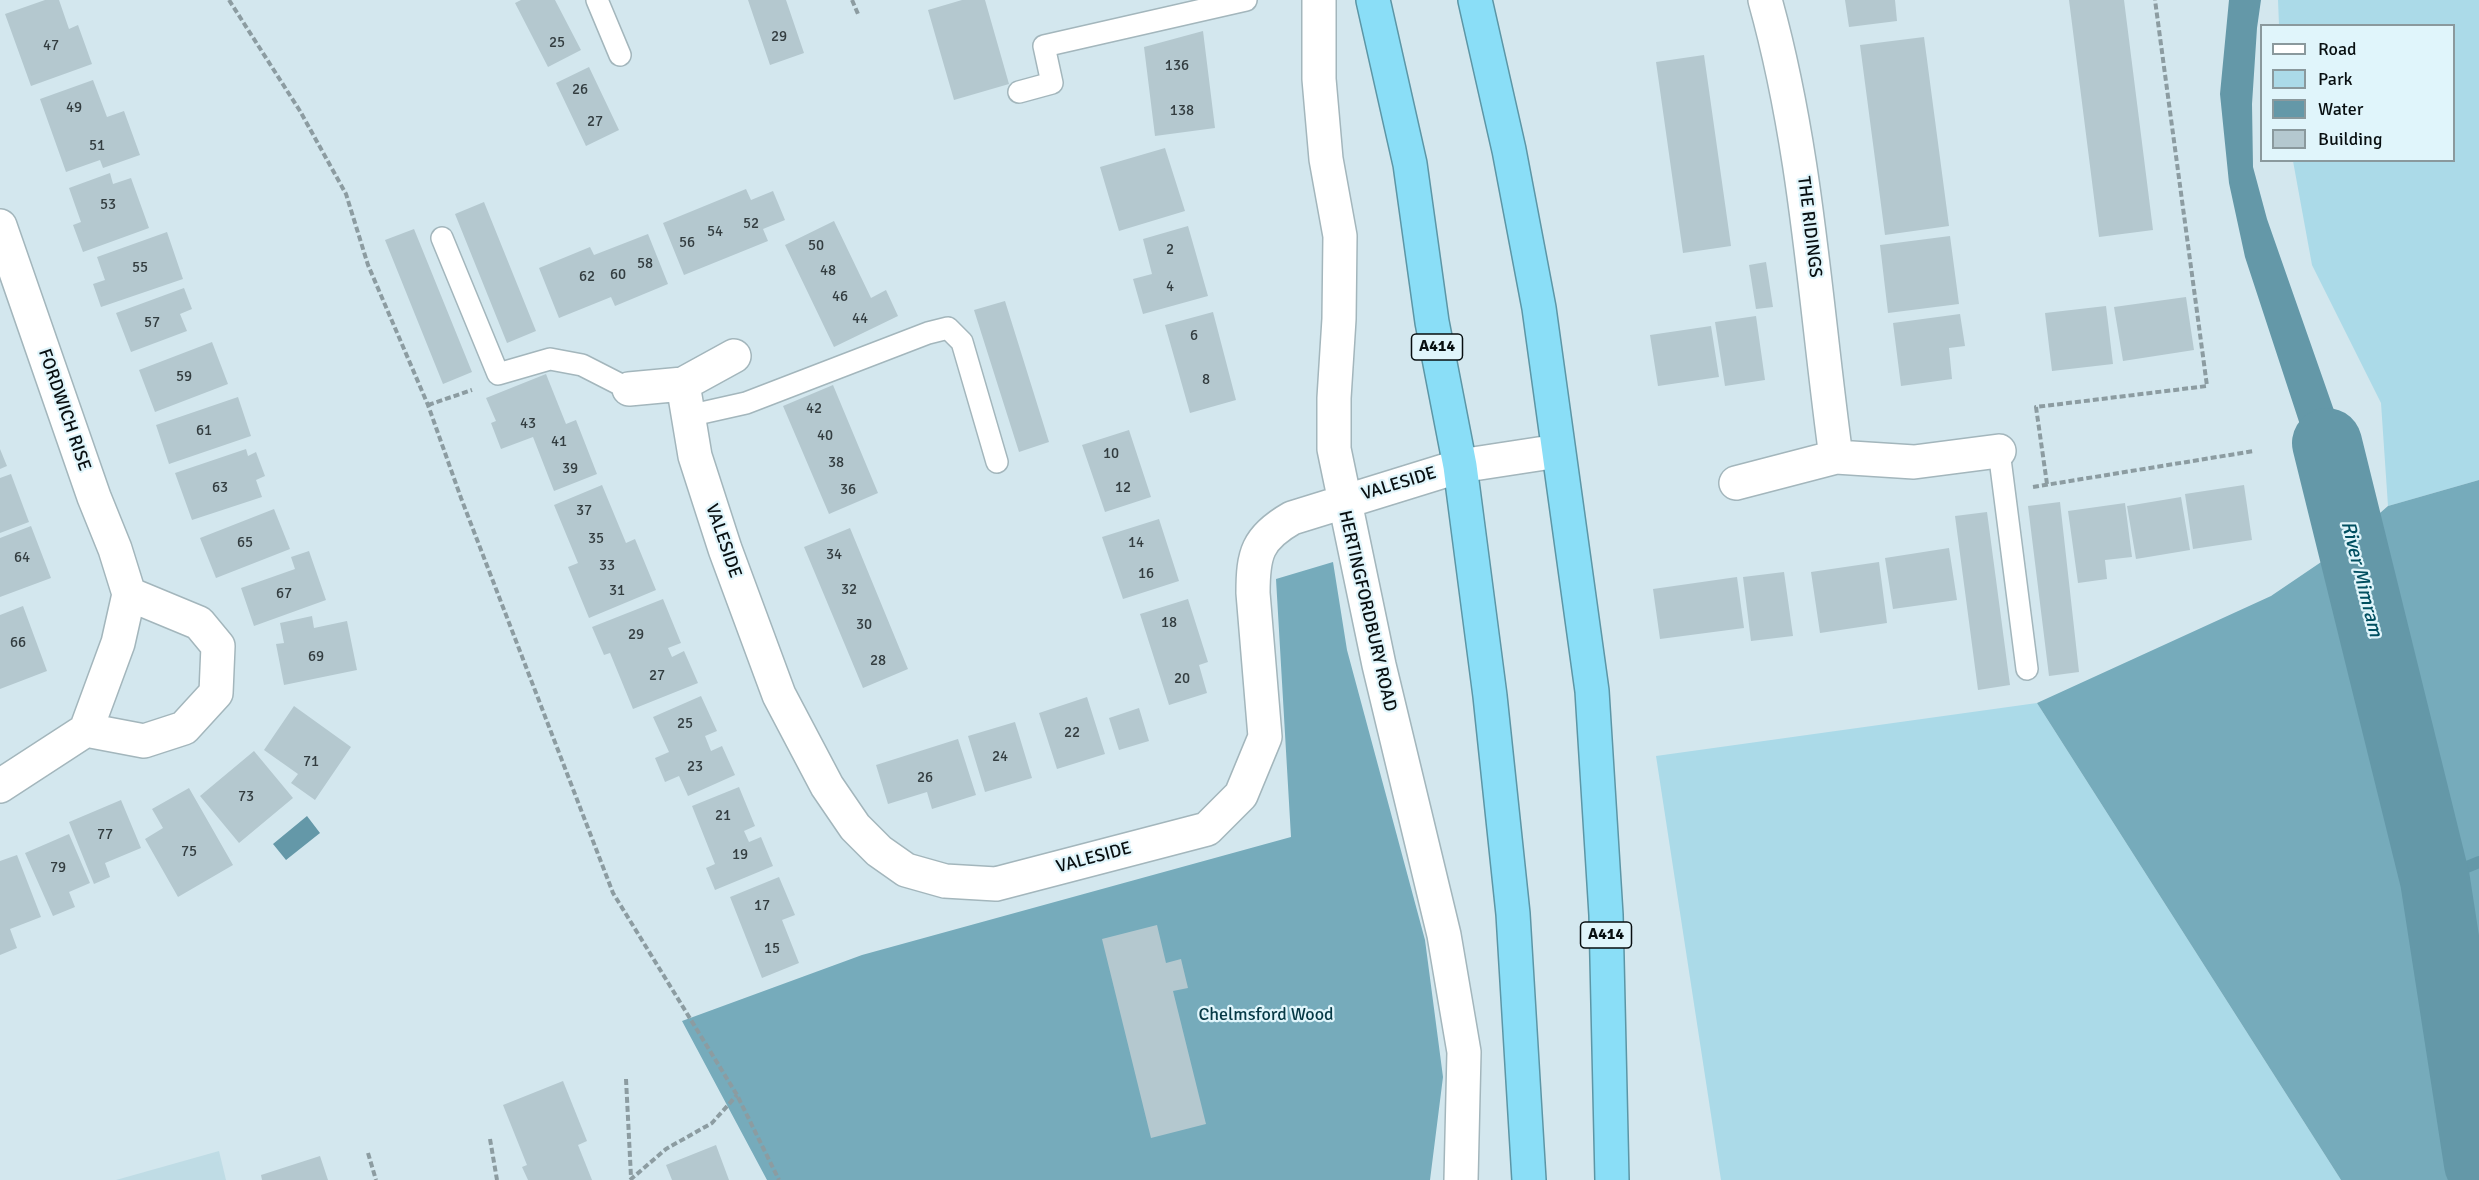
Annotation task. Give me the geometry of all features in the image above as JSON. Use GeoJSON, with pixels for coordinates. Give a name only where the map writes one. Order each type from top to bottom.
{"type":"FeatureCollection","features":[{"type":"Feature","properties":{"kind":"highway","name":"A414"},"geometry":{"type":"LineString","coordinates":[[1373,0],[1410,164],[1432,322],[1460,466],[1490,696],[1513,914],[1529,1180]]}},
{"type":"Feature","properties":{"kind":"highway","name":"A414"},"geometry":{"type":"LineString","coordinates":[[1475,0],[1509,150],[1535,286],[1592,691],[1606,915],[1612,1180]]}},
{"type":"Feature","properties":{"kind":"street","name":"HERTINGFORDBURY ROAD"},"geometry":{"type":"LineString","coordinates":[[1319,0],[1321,102],[1326,159],[1340,236],[1334,449],[1343,502],[1379,665],[1446,947],[1464,1052],[1461,1180]]}},
{"type":"Feature","properties":{"kind":"street","name":"THE RIDINGS"},"geometry":{"type":"LineString","coordinates":[[1766,0],[1803,176],[1836,457]]}},
{"type":"Feature","properties":{"kind":"street","name":"FORDWICH RISE"},"geometry":{"type":"LineString","coordinates":[[0,226],[129,594],[118,643],[86,730]]}},
{"type":"Feature","properties":{"kind":"street"},"geometry":{"type":"LineString","coordinates":[[629,389],[683,384],[734,356]]}},
{"type":"Feature","properties":{"kind":"street","name":"VALESIDE"},"geometry":{"type":"LineString","coordinates":[[683,384],[695,456],[725,549],[780,695],[827,786],[855,827],[879,851],[906,870],[945,881],[996,884],[1207,829],[1241,795],[1265,737],[1253,593],[1256,554],[1263,539],[1274,528],[1292,518],[1460,466],[1558,451]]}},
{"type":"Feature","properties":{"kind":"street"},"geometry":{"type":"LineString","coordinates":[[1736,483],[1836,457],[1914,462],[1999,451]]}},
{"type":"Feature","properties":{"kind":"street"},"geometry":{"type":"LineString","coordinates":[[0,786],[86,730],[144,741],[184,728],[216,693],[218,646],[199,623],[129,594]]}},
{"type":"Feature","properties":{"kind":"lane"},"geometry":{"type":"LineString","coordinates":[[597,0],[620,55]]}},
{"type":"Feature","properties":{"kind":"lane"},"geometry":{"type":"LineString","coordinates":[[1019,92],[1052,83],[1044,46],[1246,0]]}},
{"type":"Feature","properties":{"kind":"lane"},"geometry":{"type":"LineString","coordinates":[[442,238],[498,374],[550,359],[582,365],[629,389]]}},
{"type":"Feature","properties":{"kind":"lane"},"geometry":{"type":"LineString","coordinates":[[688,416],[746,403],[928,333],[948,328],[962,342],[997,462]]}},
{"type":"Feature","properties":{"kind":"lane"},"geometry":{"type":"LineString","coordinates":[[1999,451],[2027,669]]}},
{"type":"Feature","properties":{"kind":"path"},"geometry":{"type":"LineString","coordinates":[[230,0],[300,111],[346,194],[368,266],[428,405],[461,498],[613,894],[737,1095],[779,1180]]}},
{"type":"Feature","properties":{"kind":"path"},"geometry":{"type":"LineString","coordinates":[[852,0],[858,14]]}},
{"type":"Feature","properties":{"kind":"path"},"geometry":{"type":"LineString","coordinates":[[2047,484],[2036,407],[2207,386],[2155,0]]}},
{"type":"Feature","properties":{"kind":"path"},"geometry":{"type":"LineString","coordinates":[[428,405],[479,387],[498,374]]}},
{"type":"Feature","properties":{"kind":"path"},"geometry":{"type":"LineString","coordinates":[[2005,492],[2254,451]]}},
{"type":"Feature","properties":{"kind":"path"},"geometry":{"type":"LineString","coordinates":[[626,1079],[631,1179]]}},
{"type":"Feature","properties":{"kind":"path"},"geometry":{"type":"LineString","coordinates":[[631,1179],[666,1149],[712,1123],[737,1095]]}},
{"type":"Feature","properties":{"kind":"path"},"geometry":{"type":"LineString","coordinates":[[490,1138],[497,1180]]}},
{"type":"Feature","properties":{"kind":"path"},"geometry":{"type":"LineString","coordinates":[[368,1153],[376,1180]]}},
{"type":"Feature","properties":{"kind":"shaded area"},"geometry":{"type":"Polygon","coordinates":[[[219,1151],[226,1180],[116,1180],[219,1151]]]}},
{"type":"Feature","properties":{"kind":"green space"},"geometry":{"type":"Polygon","coordinates":[[[2278,0],[2479,0],[2479,480],[2388,506],[2381,403],[2312,265],[2293,162],[2455,162],[2455,24],[2279,24],[2278,0]]]}},
{"type":"Feature","properties":{"kind":"green space"},"geometry":{"type":"Polygon","coordinates":[[[2479,480],[2479,1180],[2341,1180],[2037,703],[2271,596],[2333,554],[2388,506],[2479,480]]]}},
{"type":"Feature","properties":{"kind":"green space","name":"Chelmsford Wood"},"geometry":{"type":"Polygon","coordinates":[[[1333,562],[1347,650],[1425,940],[1443,1077],[1430,1180],[767,1180],[682,1021],[862,955],[1291,837],[1276,579],[1333,562]]]}},
{"type":"Feature","properties":{"kind":"green space"},"geometry":{"type":"Polygon","coordinates":[[[2037,703],[2341,1180],[1721,1180],[1656,756],[2037,703]]]}},
{"type":"Feature","properties":{"kind":"water"},"geometry":{"type":"Polygon","coordinates":[[[2229,0],[2261,0],[2252,104],[2253,167],[2267,219],[2337,419],[2368,523],[2333,554],[2304,437],[2245,257],[2229,183],[2220,94],[2229,0]]]}},
{"type":"Feature","properties":{"kind":"water"},"geometry":{"type":"Polygon","coordinates":[[[307,816],[320,833],[286,860],[273,844],[307,816]]]}},
{"type":"Feature","properties":{"kind":"building"},"geometry":{"type":"Polygon","coordinates":[[[45,0],[59,0],[69,29],[78,25],[92,64],[31,86],[5,14],[45,0]]]}},
{"type":"Feature","properties":{"kind":"building"},"geometry":{"type":"Polygon","coordinates":[[[521,0],[555,0],[581,50],[548,67],[515,3],[521,0]]]}},
{"type":"Feature","properties":{"kind":"building"},"geometry":{"type":"Polygon","coordinates":[[[748,0],[786,0],[804,53],[770,65],[748,0]]]}},
{"type":"Feature","properties":{"kind":"building"},"geometry":{"type":"Polygon","coordinates":[[[962,0],[985,0],[1009,84],[954,100],[928,10],[962,0]]]}},
{"type":"Feature","properties":{"kind":"building"},"geometry":{"type":"Polygon","coordinates":[[[1845,0],[1895,0],[1897,21],[1849,27],[1845,0]]]}},
{"type":"Feature","properties":{"kind":"building"},"geometry":{"type":"Polygon","coordinates":[[[2069,0],[2124,0],[2153,230],[2099,237],[2069,0]]]}},
{"type":"Feature","properties":{"kind":"building"},"geometry":{"type":"Polygon","coordinates":[[[1203,31],[1215,128],[1155,136],[1144,47],[1203,31]]]}},
{"type":"Feature","properties":{"kind":"building"},"geometry":{"type":"Polygon","coordinates":[[[1924,37],[1949,226],[1885,235],[1860,45],[1924,37]]]}},
{"type":"Feature","properties":{"kind":"building"},"geometry":{"type":"Polygon","coordinates":[[[1704,55],[1731,246],[1683,253],[1656,62],[1704,55]]]}},
{"type":"Feature","properties":{"kind":"building"},"geometry":{"type":"Polygon","coordinates":[[[589,67],[619,130],[586,146],[556,83],[589,67]]]}},
{"type":"Feature","properties":{"kind":"building"},"geometry":{"type":"Polygon","coordinates":[[[93,80],[107,117],[124,111],[140,155],[103,168],[100,160],[66,172],[40,99],[93,80]]]}},
{"type":"Feature","properties":{"kind":"building"},"geometry":{"type":"Polygon","coordinates":[[[1165,148],[1185,211],[1119,231],[1100,167],[1165,148]]]}},
{"type":"Feature","properties":{"kind":"building"},"geometry":{"type":"Polygon","coordinates":[[[110,173],[113,184],[131,178],[149,228],[83,252],[73,225],[81,222],[69,188],[110,173]]]}},
{"type":"Feature","properties":{"kind":"building"},"geometry":{"type":"Polygon","coordinates":[[[746,189],[751,200],[773,191],[785,220],[763,229],[768,241],[684,275],[663,223],[746,189]]]}},
{"type":"Feature","properties":{"kind":"building"},"geometry":{"type":"Polygon","coordinates":[[[484,202],[536,331],[507,343],[455,214],[484,202]]]}},
{"type":"Feature","properties":{"kind":"building"},"geometry":{"type":"Polygon","coordinates":[[[834,221],[871,298],[886,290],[898,316],[834,347],[785,245],[834,221]]]}},
{"type":"Feature","properties":{"kind":"building"},"geometry":{"type":"Polygon","coordinates":[[[1188,226],[1208,296],[1143,314],[1133,279],[1152,274],[1143,239],[1188,226]]]}},
{"type":"Feature","properties":{"kind":"building"},"geometry":{"type":"Polygon","coordinates":[[[414,229],[472,372],[443,384],[385,240],[414,229]]]}},
{"type":"Feature","properties":{"kind":"building"},"geometry":{"type":"Polygon","coordinates":[[[167,232],[183,279],[101,307],[93,284],[105,280],[97,257],[167,232]]]}},
{"type":"Feature","properties":{"kind":"building"},"geometry":{"type":"Polygon","coordinates":[[[648,234],[668,284],[615,306],[611,297],[559,318],[539,268],[590,247],[594,255],[648,234]]]}},
{"type":"Feature","properties":{"kind":"building"},"geometry":{"type":"Polygon","coordinates":[[[1950,236],[1959,304],[1888,313],[1880,245],[1950,236]]]}},
{"type":"Feature","properties":{"kind":"building"},"geometry":{"type":"Polygon","coordinates":[[[1766,262],[1773,307],[1756,309],[1749,265],[1766,262]]]}},
{"type":"Feature","properties":{"kind":"building"},"geometry":{"type":"Polygon","coordinates":[[[184,288],[192,309],[180,314],[187,331],[131,352],[116,313],[184,288]]]}},
{"type":"Feature","properties":{"kind":"building"},"geometry":{"type":"Polygon","coordinates":[[[2186,297],[2194,350],[2123,361],[2114,307],[2186,297]]]}},
{"type":"Feature","properties":{"kind":"building"},"geometry":{"type":"Polygon","coordinates":[[[1005,301],[1049,442],[1019,452],[974,310],[1005,301]]]}},
{"type":"Feature","properties":{"kind":"building"},"geometry":{"type":"Polygon","coordinates":[[[2106,306],[2113,364],[2052,371],[2045,313],[2106,306]]]}},
{"type":"Feature","properties":{"kind":"building"},"geometry":{"type":"Polygon","coordinates":[[[1213,312],[1236,400],[1190,413],[1165,325],[1213,312]]]}},
{"type":"Feature","properties":{"kind":"building"},"geometry":{"type":"Polygon","coordinates":[[[1960,314],[1965,346],[1949,348],[1952,379],[1901,386],[1893,323],[1960,314]]]}},
{"type":"Feature","properties":{"kind":"building"},"geometry":{"type":"Polygon","coordinates":[[[1756,316],[1765,380],[1725,386],[1715,322],[1756,316]]]}},
{"type":"Feature","properties":{"kind":"building"},"geometry":{"type":"Polygon","coordinates":[[[1711,326],[1719,377],[1658,386],[1650,335],[1711,326]]]}},
{"type":"Feature","properties":{"kind":"building"},"geometry":{"type":"Polygon","coordinates":[[[212,342],[228,384],[155,412],[139,370],[212,342]]]}},
{"type":"Feature","properties":{"kind":"building"},"geometry":{"type":"Polygon","coordinates":[[[546,374],[566,424],[576,420],[597,474],[554,491],[533,437],[501,449],[491,423],[496,421],[486,398],[546,374]]]}},
{"type":"Feature","properties":{"kind":"building"},"geometry":{"type":"Polygon","coordinates":[[[833,385],[878,493],[829,514],[783,406],[833,385]]]}},
{"type":"Feature","properties":{"kind":"building"},"geometry":{"type":"Polygon","coordinates":[[[238,397],[251,436],[169,464],[156,425],[238,397]]]}},
{"type":"Feature","properties":{"kind":"building"},"geometry":{"type":"Polygon","coordinates":[[[1129,430],[1151,497],[1105,512],[1082,445],[1129,430]]]}},
{"type":"Feature","properties":{"kind":"building"},"geometry":{"type":"Polygon","coordinates":[[[0,449],[7,466],[0,469],[0,449]]]}},
{"type":"Feature","properties":{"kind":"building"},"geometry":{"type":"Polygon","coordinates":[[[246,449],[248,456],[256,452],[265,476],[256,480],[262,497],[192,520],[175,473],[246,449]]]}},
{"type":"Feature","properties":{"kind":"building"},"geometry":{"type":"Polygon","coordinates":[[[11,474],[29,522],[0,533],[0,478],[11,474]]]}},
{"type":"Feature","properties":{"kind":"building"},"geometry":{"type":"Polygon","coordinates":[[[602,485],[626,543],[635,539],[656,590],[589,618],[568,567],[578,563],[554,505],[602,485]]]}},
{"type":"Feature","properties":{"kind":"building"},"geometry":{"type":"Polygon","coordinates":[[[2244,485],[2252,540],[2193,549],[2185,494],[2244,485]]]}},
{"type":"Feature","properties":{"kind":"building"},"geometry":{"type":"Polygon","coordinates":[[[2181,497],[2190,550],[2136,559],[2127,506],[2181,497]]]}},
{"type":"Feature","properties":{"kind":"building"},"geometry":{"type":"Polygon","coordinates":[[[2060,502],[2079,672],[2049,676],[2028,506],[2060,502]]]}},
{"type":"Feature","properties":{"kind":"building"},"geometry":{"type":"Polygon","coordinates":[[[2125,503],[2132,557],[2105,560],[2107,579],[2078,583],[2068,511],[2125,503]]]}},
{"type":"Feature","properties":{"kind":"building"},"geometry":{"type":"Polygon","coordinates":[[[274,509],[290,549],[216,578],[200,538],[274,509]]]}},
{"type":"Feature","properties":{"kind":"building"},"geometry":{"type":"Polygon","coordinates":[[[1987,512],[2010,685],[1978,690],[1955,516],[1987,512]]]}},
{"type":"Feature","properties":{"kind":"building"},"geometry":{"type":"Polygon","coordinates":[[[1159,519],[1179,581],[1123,599],[1102,537],[1159,519]]]}},
{"type":"Feature","properties":{"kind":"building"},"geometry":{"type":"Polygon","coordinates":[[[31,526],[51,578],[0,597],[0,538],[31,526]]]}},
{"type":"Feature","properties":{"kind":"building"},"geometry":{"type":"Polygon","coordinates":[[[850,528],[908,669],[863,688],[804,547],[850,528]]]}},
{"type":"Feature","properties":{"kind":"building"},"geometry":{"type":"Polygon","coordinates":[[[1949,548],[1957,600],[1893,609],[1885,558],[1949,548]]]}},
{"type":"Feature","properties":{"kind":"building"},"geometry":{"type":"Polygon","coordinates":[[[309,551],[326,600],[254,626],[241,588],[295,569],[291,557],[309,551]]]}},
{"type":"Feature","properties":{"kind":"building"},"geometry":{"type":"Polygon","coordinates":[[[1879,562],[1887,623],[1820,633],[1811,572],[1879,562]]]}},
{"type":"Feature","properties":{"kind":"building"},"geometry":{"type":"Polygon","coordinates":[[[1784,572],[1793,636],[1751,641],[1743,577],[1784,572]]]}},
{"type":"Feature","properties":{"kind":"building"},"geometry":{"type":"Polygon","coordinates":[[[1737,577],[1744,628],[1660,639],[1653,589],[1737,577]]]}},
{"type":"Feature","properties":{"kind":"building"},"geometry":{"type":"Polygon","coordinates":[[[663,599],[681,643],[668,648],[672,657],[684,651],[698,683],[633,709],[610,653],[604,655],[592,627],[663,599]]]}},
{"type":"Feature","properties":{"kind":"building"},"geometry":{"type":"Polygon","coordinates":[[[1188,599],[1208,662],[1199,665],[1207,693],[1169,705],[1140,614],[1188,599]]]}},
{"type":"Feature","properties":{"kind":"building"},"geometry":{"type":"Polygon","coordinates":[[[23,606],[47,671],[0,689],[0,615],[23,606]]]}},
{"type":"Feature","properties":{"kind":"building"},"geometry":{"type":"Polygon","coordinates":[[[312,616],[314,628],[347,621],[357,670],[284,685],[276,644],[284,643],[280,623],[312,616]]]}},
{"type":"Feature","properties":{"kind":"building"},"geometry":{"type":"Polygon","coordinates":[[[701,696],[717,731],[705,736],[711,751],[722,746],[735,775],[688,796],[679,776],[665,782],[655,758],[669,752],[653,717],[701,696]]]}},
{"type":"Feature","properties":{"kind":"building"},"geometry":{"type":"Polygon","coordinates":[[[1087,697],[1105,754],[1057,769],[1039,713],[1087,697]]]}},
{"type":"Feature","properties":{"kind":"building"},"geometry":{"type":"Polygon","coordinates":[[[294,706],[351,747],[315,800],[291,783],[298,774],[264,750],[294,706]]]}},
{"type":"Feature","properties":{"kind":"building"},"geometry":{"type":"Polygon","coordinates":[[[1139,708],[1149,741],[1119,750],[1109,718],[1139,708]]]}},
{"type":"Feature","properties":{"kind":"building"},"geometry":{"type":"Polygon","coordinates":[[[1015,722],[1032,778],[985,792],[968,736],[1015,722]]]}},
{"type":"Feature","properties":{"kind":"building"},"geometry":{"type":"Polygon","coordinates":[[[958,739],[976,795],[932,809],[927,792],[888,804],[876,765],[958,739]]]}},
{"type":"Feature","properties":{"kind":"building"},"geometry":{"type":"Polygon","coordinates":[[[254,751],[293,798],[239,843],[200,796],[254,751]]]}},
{"type":"Feature","properties":{"kind":"building"},"geometry":{"type":"Polygon","coordinates":[[[739,787],[755,826],[744,831],[749,842],[761,837],[773,866],[715,890],[706,868],[715,864],[692,806],[739,787]]]}},
{"type":"Feature","properties":{"kind":"building"},"geometry":{"type":"Polygon","coordinates":[[[189,788],[233,865],[178,897],[145,839],[163,828],[152,809],[189,788]]]}},
{"type":"Feature","properties":{"kind":"building"},"geometry":{"type":"Polygon","coordinates":[[[121,800],[141,848],[105,863],[110,877],[94,884],[69,822],[121,800]]]}},
{"type":"Feature","properties":{"kind":"building"},"geometry":{"type":"Polygon","coordinates":[[[69,834],[90,883],[69,892],[75,907],[53,916],[25,853],[69,834]]]}},
{"type":"Feature","properties":{"kind":"building"},"geometry":{"type":"Polygon","coordinates":[[[17,855],[41,917],[10,929],[17,948],[0,955],[0,861],[17,855]]]}},
{"type":"Feature","properties":{"kind":"building"},"geometry":{"type":"Polygon","coordinates":[[[779,877],[795,915],[782,920],[799,963],[762,978],[730,897],[779,877]]]}},
{"type":"Feature","properties":{"kind":"building"},"geometry":{"type":"Polygon","coordinates":[[[1157,925],[1166,963],[1181,959],[1188,988],[1173,991],[1206,1124],[1151,1138],[1102,939],[1157,925]]]}},
{"type":"Feature","properties":{"kind":"building"},"geometry":{"type":"Polygon","coordinates":[[[563,1081],[587,1141],[578,1145],[592,1180],[528,1180],[522,1167],[527,1165],[503,1105],[563,1081]]]}},
{"type":"Feature","properties":{"kind":"building"},"geometry":{"type":"Polygon","coordinates":[[[716,1145],[729,1180],[672,1180],[666,1165],[716,1145]]]}},
{"type":"Feature","properties":{"kind":"building"},"geometry":{"type":"Polygon","coordinates":[[[320,1156],[328,1180],[262,1180],[261,1175],[320,1156]]]}},
{"type":"Feature","properties":{"kind":"waterway","name":"River Mimram"},"geometry":{"type":"LineString","coordinates":[[2327,443],[2435,880],[2479,1164]]}},
{"type":"Feature","properties":{"kind":"waterway"},"geometry":{"type":"LineString","coordinates":[[2435,880],[2479,862]]}}]}
